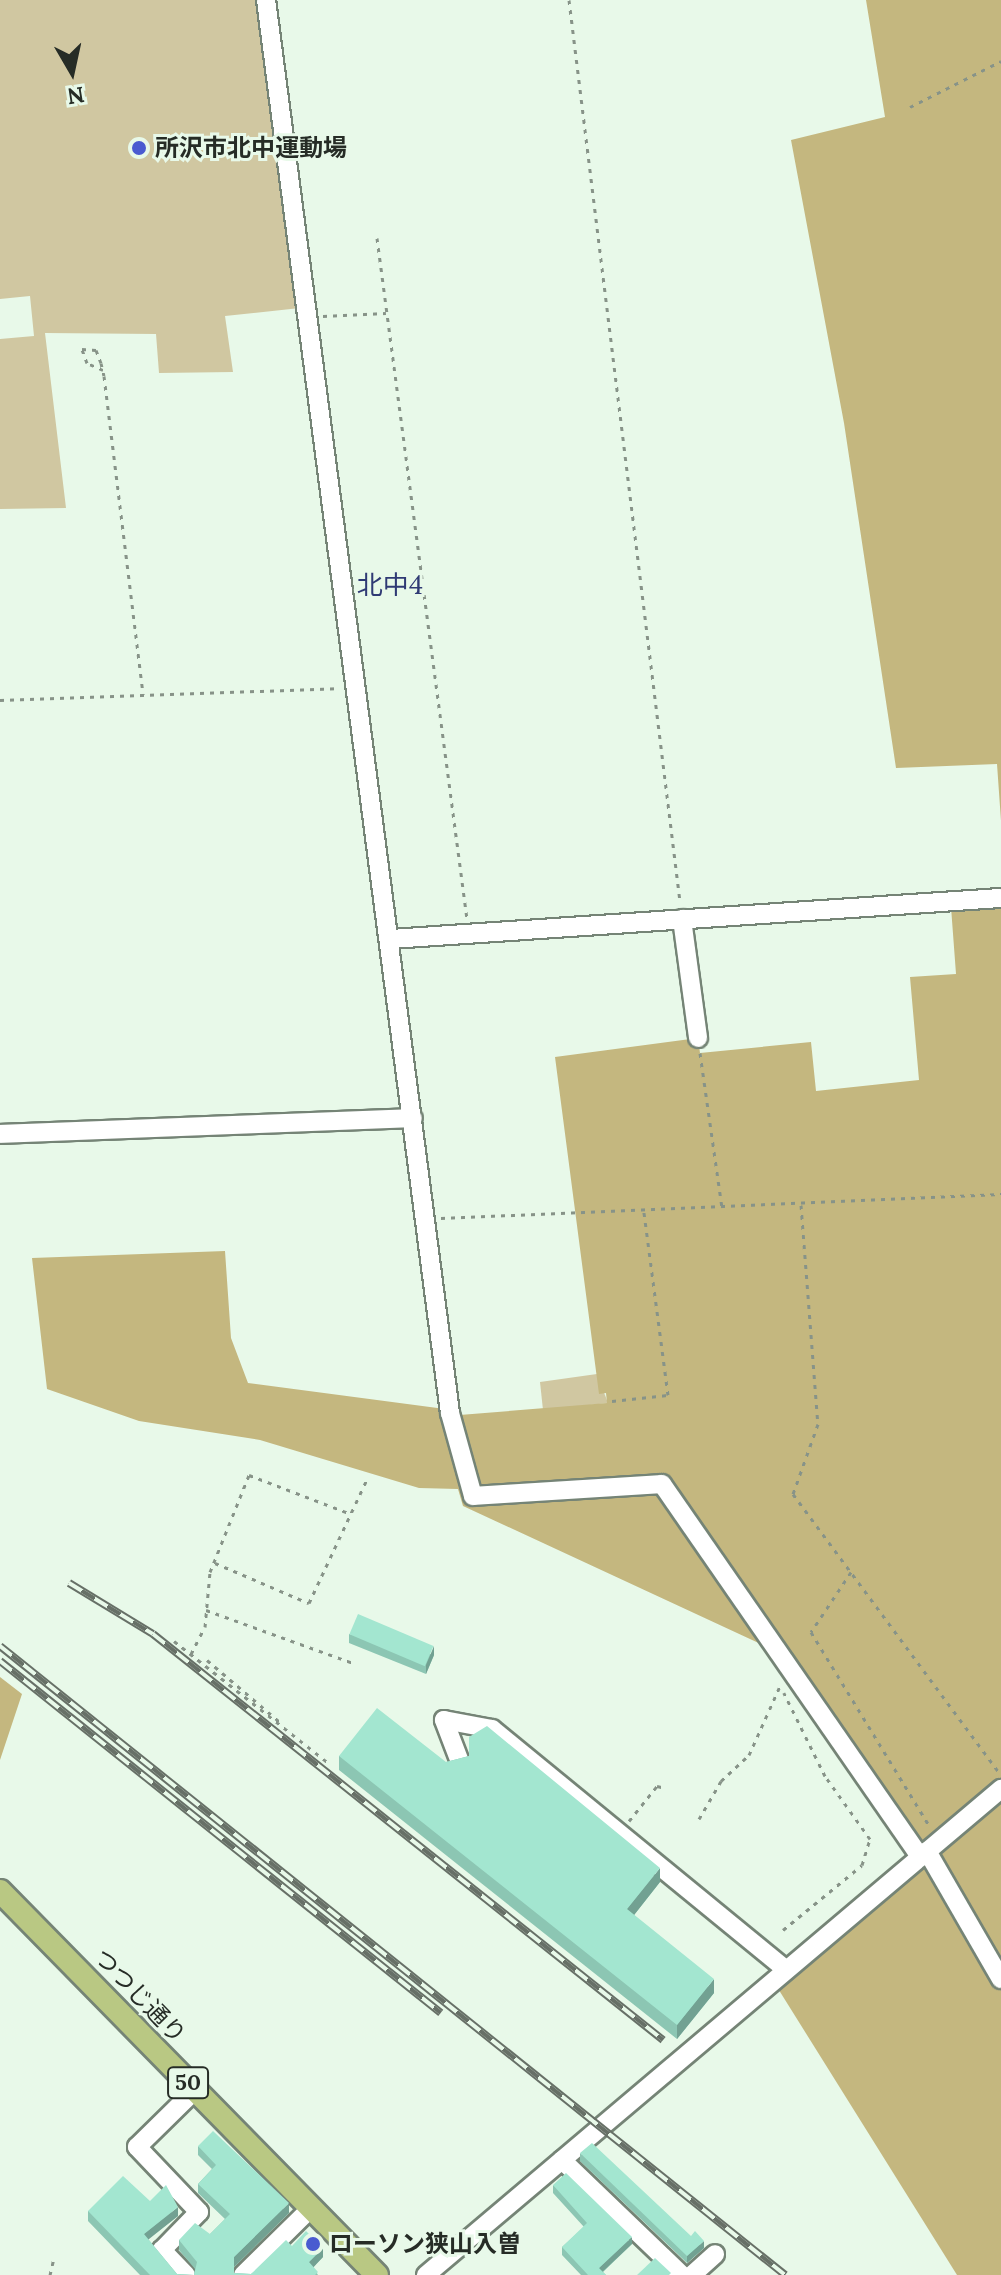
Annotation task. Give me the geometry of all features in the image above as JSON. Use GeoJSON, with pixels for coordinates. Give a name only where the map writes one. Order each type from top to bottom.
{"type":"FeatureCollection","features":[{"type":"Feature","properties":{"kind":"main road","name":"つつじ通り"},"geometry":{"type":"LineString","coordinates":[[0,1891],[371,2273]]}},
{"type":"Feature","properties":{"kind":"street"},"geometry":{"type":"LineString","coordinates":[[266,0],[391,939],[450,1413],[473,1496],[662,1484],[928,1850],[1001,1979]]}},
{"type":"Feature","properties":{"kind":"street"},"geometry":{"type":"LineString","coordinates":[[391,939],[1001,898]]}},
{"type":"Feature","properties":{"kind":"street"},"geometry":{"type":"LineString","coordinates":[[682,919],[698,1038]]}},
{"type":"Feature","properties":{"kind":"street"},"geometry":{"type":"LineString","coordinates":[[0,1134],[413,1118]]}},
{"type":"Feature","properties":{"kind":"street"},"geometry":{"type":"LineString","coordinates":[[460,1762],[444,1720],[492,1729],[786,1970]]}},
{"type":"Feature","properties":{"kind":"street"},"geometry":{"type":"LineString","coordinates":[[426,2275],[1001,1789]]}},
{"type":"Feature","properties":{"kind":"street"},"geometry":{"type":"LineString","coordinates":[[186,2275],[162,2250],[199,2212],[137,2147],[195,2090]]}},
{"type":"Feature","properties":{"kind":"street"},"geometry":{"type":"LineString","coordinates":[[562,2160],[682,2275]]}},
{"type":"Feature","properties":{"kind":"street"},"geometry":{"type":"LineString","coordinates":[[243,2275],[311,2208]]}},
{"type":"Feature","properties":{"kind":"street"},"geometry":{"type":"LineString","coordinates":[[692,2275],[715,2254]]}},
{"type":"Feature","properties":{"kind":"path"},"geometry":{"type":"LineString","coordinates":[[569,0],[682,919]]}},
{"type":"Feature","properties":{"kind":"path"},"geometry":{"type":"LineString","coordinates":[[910,107],[1001,61]]}},
{"type":"Feature","properties":{"kind":"path"},"geometry":{"type":"LineString","coordinates":[[377,238],[469,934]]}},
{"type":"Feature","properties":{"kind":"path"},"geometry":{"type":"LineString","coordinates":[[308,315],[386,313]]}},
{"type":"Feature","properties":{"kind":"path"},"geometry":{"type":"LineString","coordinates":[[103,370],[87,363],[82,349],[96,350],[103,370],[143,695]]}},
{"type":"Feature","properties":{"kind":"path"},"geometry":{"type":"LineString","coordinates":[[0,700],[357,687]]}},
{"type":"Feature","properties":{"kind":"path"},"geometry":{"type":"LineString","coordinates":[[698,1038],[722,1208]]}},
{"type":"Feature","properties":{"kind":"path"},"geometry":{"type":"LineString","coordinates":[[426,1219],[644,1212],[1001,1194]]}},
{"type":"Feature","properties":{"kind":"path"},"geometry":{"type":"LineString","coordinates":[[801,1205],[818,1424],[793,1494],[1001,1775]]}},
{"type":"Feature","properties":{"kind":"path"},"geometry":{"type":"LineString","coordinates":[[612,1401],[668,1395],[644,1212]]}},
{"type":"Feature","properties":{"kind":"path"},"geometry":{"type":"LineString","coordinates":[[191,1654],[205,1609],[214,1563],[249,1475],[351,1514]]}},
{"type":"Feature","properties":{"kind":"path"},"geometry":{"type":"LineString","coordinates":[[214,1563],[309,1603],[368,1477]]}},
{"type":"Feature","properties":{"kind":"path"},"geometry":{"type":"LineString","coordinates":[[851,1572],[811,1632],[928,1850]]}},
{"type":"Feature","properties":{"kind":"path"},"geometry":{"type":"LineString","coordinates":[[205,1609],[353,1663]]}},
{"type":"Feature","properties":{"kind":"path"},"geometry":{"type":"LineString","coordinates":[[174,1641],[330,1764],[207,1660]]}},
{"type":"Feature","properties":{"kind":"path"},"geometry":{"type":"LineString","coordinates":[[699,1819],[721,1781],[749,1755],[780,1686],[825,1776],[870,1839],[862,1865],[783,1930]]}},
{"type":"Feature","properties":{"kind":"path"},"geometry":{"type":"LineString","coordinates":[[621,1832],[657,1786],[666,1788]]}},
{"type":"Feature","properties":{"kind":"path"},"geometry":{"type":"LineString","coordinates":[[50,2275],[54,2258]]}},
{"type":"Feature","properties":{"kind":"shaded area","name":"所沢市北中運動場"},"geometry":{"type":"Polygon","coordinates":[[[0,0],[260,0],[300,308],[225,316],[233,372],[159,373],[156,334],[45,333],[66,508],[0,509],[0,339],[34,336],[30,296],[0,299],[0,0]]]}},
{"type":"Feature","properties":{"kind":"shaded area"},"geometry":{"type":"Polygon","coordinates":[[[866,0],[1001,0],[1001,821],[997,764],[896,768],[844,423],[791,140],[885,117],[866,0]]]}},
{"type":"Feature","properties":{"kind":"shaded area"},"geometry":{"type":"Polygon","coordinates":[[[1001,903],[1001,2275],[957,2275],[777,1987],[923,1863],[765,1646],[463,1506],[458,1489],[419,1488],[260,1440],[139,1421],[47,1389],[32,1258],[225,1251],[231,1338],[248,1383],[445,1409],[447,1416],[607,1403],[606,1393],[599,1394],[555,1057],[698,1038],[700,1053],[811,1042],[816,1091],[919,1080],[910,977],[956,974],[951,907],[1001,903]]]}},
{"type":"Feature","properties":{"kind":"shaded area"},"geometry":{"type":"Polygon","coordinates":[[[597,1374],[608,1403],[543,1410],[540,1382],[597,1374]]]}},
{"type":"Feature","properties":{"kind":"shaded area"},"geometry":{"type":"Polygon","coordinates":[[[0,1677],[22,1694],[0,1760],[0,1677]]]}},
{"type":"Feature","properties":{"kind":"building"},"geometry":{"type":"Polygon","coordinates":[[[358,1614],[433,1646],[425,1666],[349,1634],[358,1614]]]}},
{"type":"Feature","properties":{"kind":"building"},"geometry":{"type":"Polygon","coordinates":[[[377,1708],[446,1762],[469,1756],[469,1737],[487,1726],[660,1868],[627,1909],[714,1979],[677,2025],[339,1756],[377,1708]]]}},
{"type":"Feature","properties":{"kind":"building"},"geometry":{"type":"Polygon","coordinates":[[[213,2131],[289,2203],[234,2257],[234,2273],[251,2274],[286,2240],[292,2246],[306,2231],[323,2248],[309,2262],[318,2272],[315,2275],[194,2275],[197,2262],[179,2240],[195,2223],[210,2234],[230,2214],[198,2184],[216,2165],[198,2146],[213,2131]]]}},
{"type":"Feature","properties":{"kind":"building"},"geometry":{"type":"Polygon","coordinates":[[[592,2143],[691,2236],[695,2231],[704,2241],[687,2256],[580,2153],[592,2143]]]}},
{"type":"Feature","properties":{"kind":"building"},"geometry":{"type":"Polygon","coordinates":[[[566,2173],[632,2237],[599,2268],[606,2275],[588,2275],[562,2247],[587,2223],[553,2185],[566,2173]]]}},
{"type":"Feature","properties":{"kind":"building"},"geometry":{"type":"Polygon","coordinates":[[[123,2176],[150,2201],[166,2185],[178,2207],[144,2234],[177,2274],[194,2275],[150,2275],[88,2211],[123,2176]]]}},
{"type":"Feature","properties":{"kind":"building"},"geometry":{"type":"Polygon","coordinates":[[[655,2258],[671,2273],[669,2275],[637,2275],[655,2258]]]}},
{"type":"Feature","properties":{"kind":"railway"},"geometry":{"type":"LineString","coordinates":[[69,1583],[153,1634],[663,2040]]}},
{"type":"Feature","properties":{"kind":"railway"},"geometry":{"type":"LineString","coordinates":[[0,1646],[785,2275]]}},
{"type":"Feature","properties":{"kind":"railway"},"geometry":{"type":"LineString","coordinates":[[0,1661],[441,2013]]}},
{"type":"Feature","properties":{"kind":"place","name":"所沢市北中運動場"},"geometry":{"type":"Point","coordinates":[139,148]}},
{"type":"Feature","properties":{"kind":"place","name":"ローソン狭山入曽"},"geometry":{"type":"Point","coordinates":[313,2244]}},
{"type":"Feature","properties":{"kind":"district","name":"北中4"},"geometry":{"type":"Point","coordinates":[390,585]}}]}
